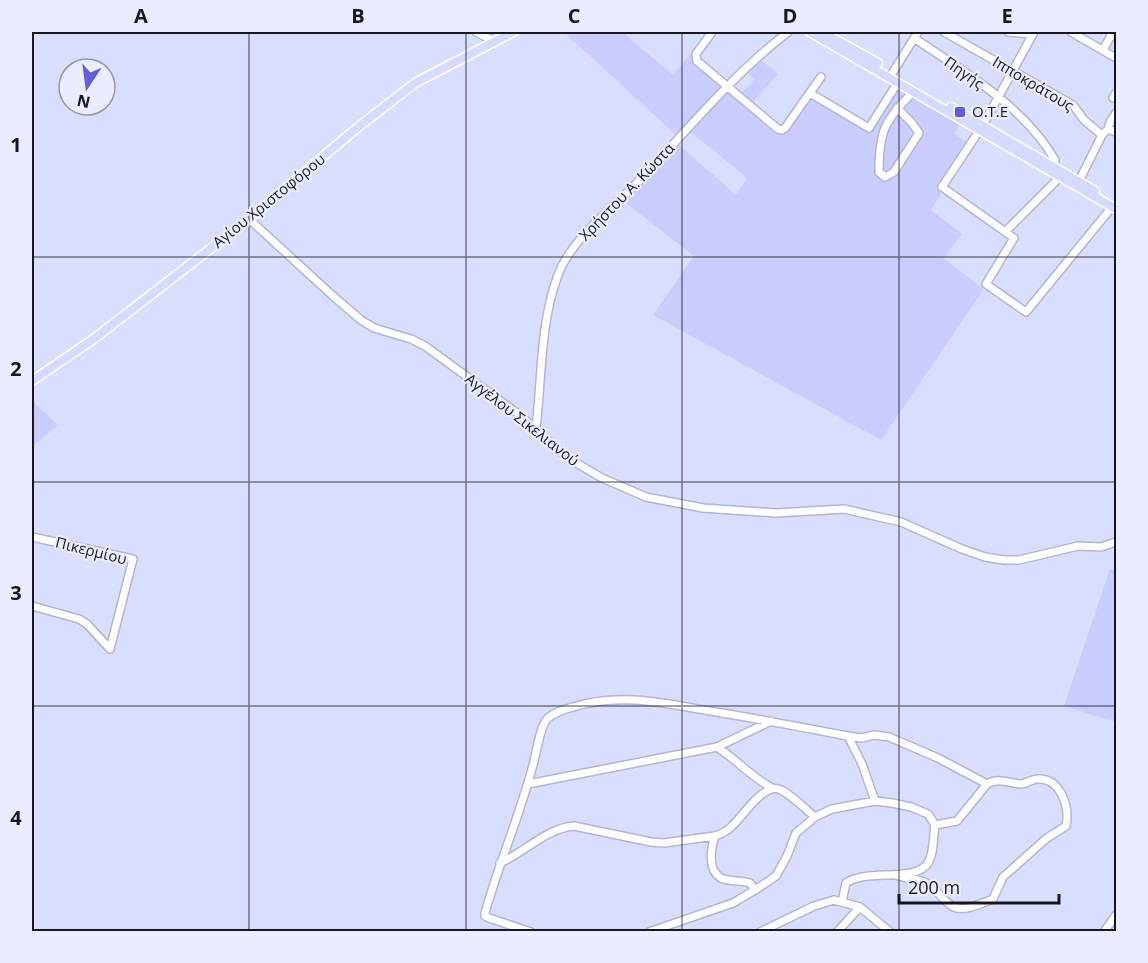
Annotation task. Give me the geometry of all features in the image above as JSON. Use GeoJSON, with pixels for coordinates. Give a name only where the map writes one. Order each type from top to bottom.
{"type":"FeatureCollection","features":[{"type":"Feature","properties":{"kind":"main road","name":"Αγίου Χριστοφόρου"},"geometry":{"type":"LineString","coordinates":[[32,381],[95,339],[249,219],[357,128],[415,83],[513,32]]}},
{"type":"Feature","properties":{"kind":"main road"},"geometry":{"type":"LineString","coordinates":[[812,32],[914,91],[1079,181],[1115,206]]}},
{"type":"Feature","properties":{"kind":"main road"},"geometry":{"type":"LineString","coordinates":[[822,32],[893,72],[1060,177],[1115,206]]}},
{"type":"Feature","properties":{"kind":"street"},"geometry":{"type":"LineString","coordinates":[[476,32],[494,41]]}},
{"type":"Feature","properties":{"kind":"street"},"geometry":{"type":"LineString","coordinates":[[712,32],[696,54],[696,58],[727,87],[781,130],[821,77]]}},
{"type":"Feature","properties":{"kind":"street","name":"Χρήστου Α. Κώστα"},"geometry":{"type":"LineString","coordinates":[[536,428],[545,331],[552,291],[561,266],[587,231],[622,199],[757,57],[788,32]]}},
{"type":"Feature","properties":{"kind":"street","name":"Ιπποκράτους"},"geometry":{"type":"LineString","coordinates":[[947,32],[1073,105],[1084,120],[1105,132],[1116,132]]}},
{"type":"Feature","properties":{"kind":"street"},"geometry":{"type":"LineString","coordinates":[[1008,32],[1033,33],[981,128],[942,187],[1013,237],[1013,242],[986,284],[1026,312],[1115,206]]}},
{"type":"Feature","properties":{"kind":"street"},"geometry":{"type":"LineString","coordinates":[[1071,32],[1116,58]]}},
{"type":"Feature","properties":{"kind":"street"},"geometry":{"type":"LineString","coordinates":[[1103,50],[1113,32]]}},
{"type":"Feature","properties":{"kind":"street"},"geometry":{"type":"LineString","coordinates":[[893,72],[916,33]]}},
{"type":"Feature","properties":{"kind":"street","name":"Πηγής"},"geometry":{"type":"LineString","coordinates":[[916,33],[998,97],[1030,128],[1055,160],[1054,167]]}},
{"type":"Feature","properties":{"kind":"street"},"geometry":{"type":"LineString","coordinates":[[810,93],[869,128],[898,82]]}},
{"type":"Feature","properties":{"kind":"street"},"geometry":{"type":"LineString","coordinates":[[897,108],[919,133],[894,172],[885,177],[879,172],[880,141],[885,125],[897,108],[914,91]]}},
{"type":"Feature","properties":{"kind":"street"},"geometry":{"type":"LineString","coordinates":[[1079,181],[1116,113]]}},
{"type":"Feature","properties":{"kind":"street"},"geometry":{"type":"LineString","coordinates":[[1006,231],[1060,177]]}},
{"type":"Feature","properties":{"kind":"street","name":"Αγγέλου Σικελιανού"},"geometry":{"type":"LineString","coordinates":[[249,219],[362,320],[374,328],[411,339],[425,346],[536,428],[566,457],[602,478],[646,497],[692,507],[776,513],[844,509],[901,522],[962,549],[1004,560],[1019,560],[1078,546],[1101,547],[1116,542]]}},
{"type":"Feature","properties":{"kind":"street","name":"Πικερμίου"},"geometry":{"type":"LineString","coordinates":[[32,537],[133,559],[110,649],[87,624],[79,619],[32,606]]}},
{"type":"Feature","properties":{"kind":"street"},"geometry":{"type":"LineString","coordinates":[[531,932],[485,916],[500,863],[528,784],[546,720],[584,703],[602,699],[646,700],[771,720],[848,736],[889,737],[938,758],[987,784]]}},
{"type":"Feature","properties":{"kind":"street"},"geometry":{"type":"LineString","coordinates":[[528,784],[717,747],[771,720]]}},
{"type":"Feature","properties":{"kind":"street"},"geometry":{"type":"LineString","coordinates":[[848,736],[875,801]]}},
{"type":"Feature","properties":{"kind":"street"},"geometry":{"type":"LineString","coordinates":[[717,747],[743,766],[756,779],[772,788],[780,789],[815,817]]}},
{"type":"Feature","properties":{"kind":"street"},"geometry":{"type":"LineString","coordinates":[[891,874],[917,879],[928,884],[952,906],[961,908],[993,899],[1003,877],[1047,838],[1066,826],[1064,798],[1057,787],[1039,778],[1025,784],[996,781],[987,784],[957,820],[935,825]]}},
{"type":"Feature","properties":{"kind":"street"},"geometry":{"type":"LineString","coordinates":[[500,863],[561,827],[574,826],[664,843],[715,836],[726,832],[761,795],[772,788]]}},
{"type":"Feature","properties":{"kind":"street"},"geometry":{"type":"LineString","coordinates":[[649,932],[733,903],[755,891],[776,876],[796,833],[815,817],[832,809],[875,801],[911,807],[928,814],[935,825],[929,862],[923,869],[913,873],[852,879],[846,883],[842,902]]}},
{"type":"Feature","properties":{"kind":"street"},"geometry":{"type":"LineString","coordinates":[[715,836],[711,855],[715,872],[720,878],[750,884],[755,891]]}},
{"type":"Feature","properties":{"kind":"street"},"geometry":{"type":"LineString","coordinates":[[760,932],[814,906],[834,900],[860,907],[890,932]]}},
{"type":"Feature","properties":{"kind":"street"},"geometry":{"type":"LineString","coordinates":[[837,932],[860,907]]}},
{"type":"Feature","properties":{"kind":"street"},"geometry":{"type":"LineString","coordinates":[[1104,932],[1116,915]]}},
{"type":"Feature","properties":{"kind":"shaded area","name":"Ο.Τ.Ε"},"geometry":{"type":"Polygon","coordinates":[[[564,32],[623,32],[673,75],[692,52],[741,94],[754,80],[748,73],[761,60],[778,74],[752,103],[783,134],[809,96],[870,131],[898,87],[959,125],[954,134],[968,143],[938,187],[943,191],[931,210],[962,234],[943,258],[984,289],[881,440],[653,315],[694,256],[626,203],[679,145],[736,195],[747,178],[686,128],[677,136],[564,32]]]}},
{"type":"Feature","properties":{"kind":"shaded area"},"geometry":{"type":"Polygon","coordinates":[[[32,401],[58,425],[32,447],[32,401]]]}},
{"type":"Feature","properties":{"kind":"shaded area"},"geometry":{"type":"Polygon","coordinates":[[[1110,569],[1116,570],[1116,722],[1064,706],[1110,569]]]}},
{"type":"Feature","properties":{"kind":"place","name":"Ο.Τ.Ε"},"geometry":{"type":"Point","coordinates":[960,112]}}]}
